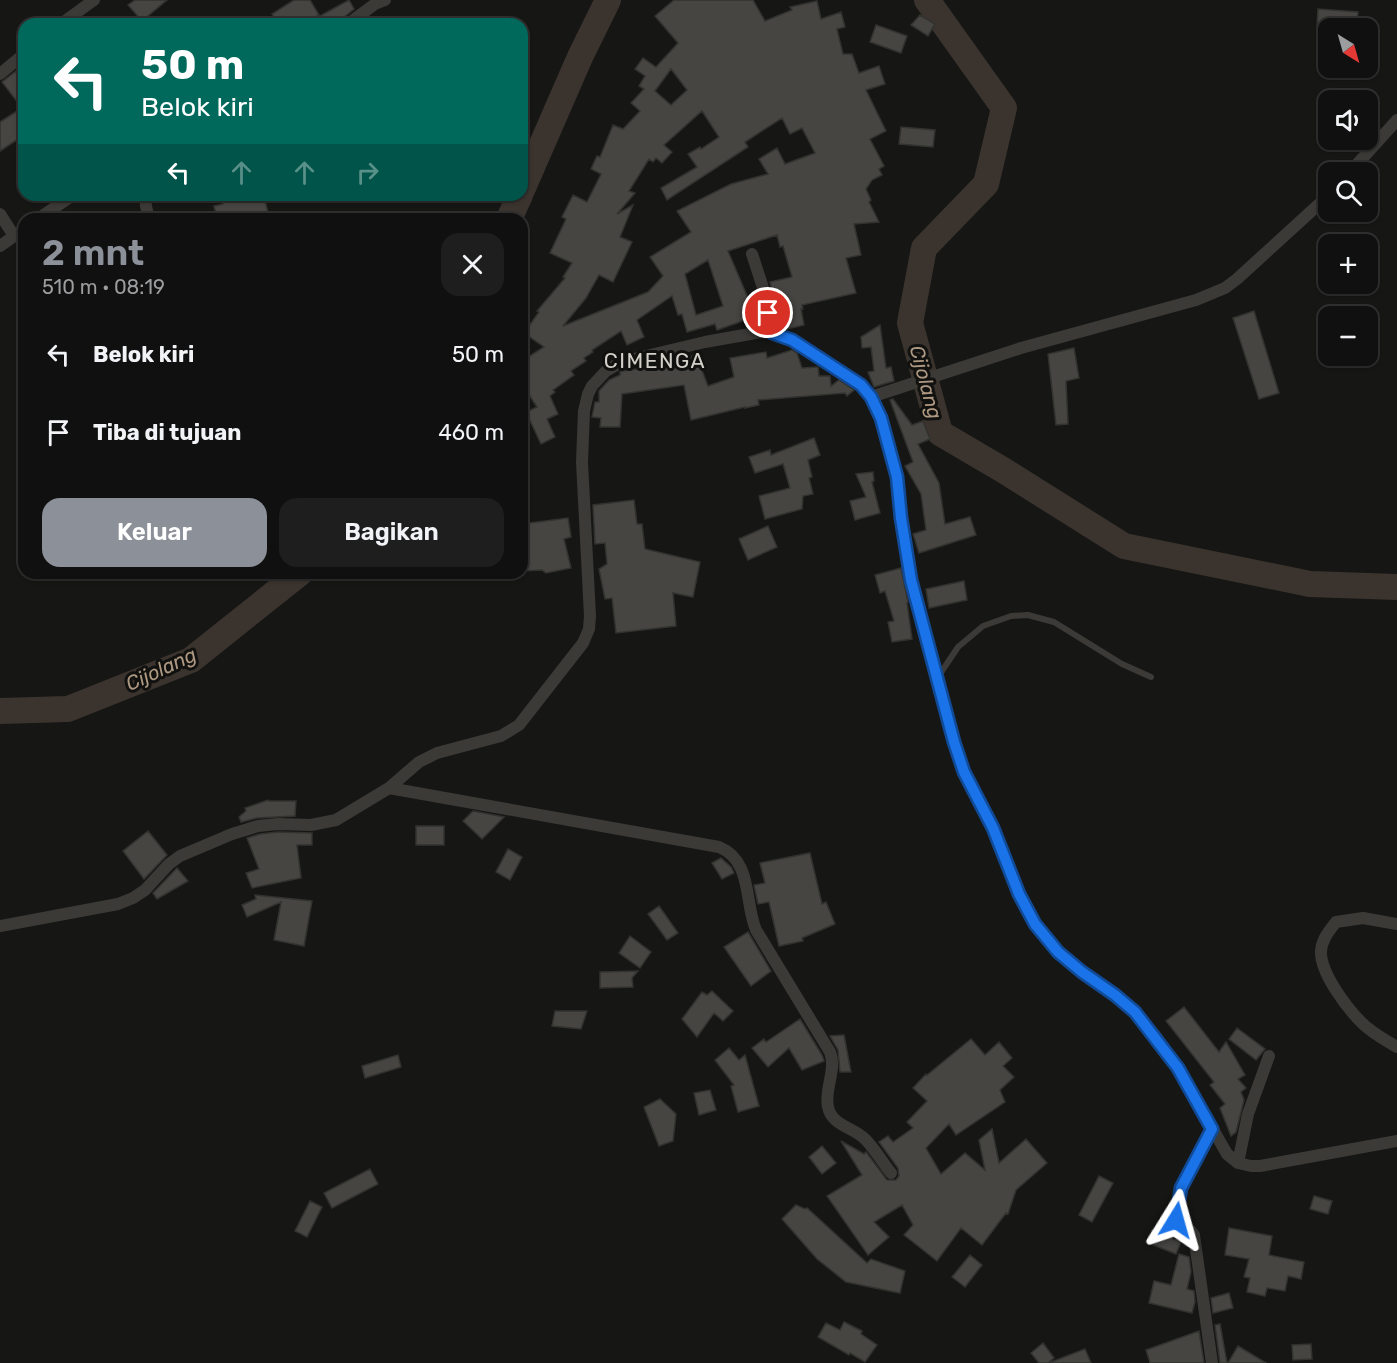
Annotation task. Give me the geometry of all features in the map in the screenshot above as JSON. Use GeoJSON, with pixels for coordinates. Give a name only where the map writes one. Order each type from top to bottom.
{"type":"FeatureCollection","features":[{"type":"Feature","properties":{"kind":"street"},"geometry":{"type":"LineString","coordinates":[[69,18],[94,0]]}},
{"type":"Feature","properties":{"kind":"street"},"geometry":{"type":"LineString","coordinates":[[356,18],[375,4],[385,0]]}},
{"type":"Feature","properties":{"kind":"street"},"geometry":{"type":"LineString","coordinates":[[0,74],[18,59]]}},
{"type":"Feature","properties":{"kind":"street"},"geometry":{"type":"LineString","coordinates":[[1359,162],[1397,120]]}},
{"type":"Feature","properties":{"kind":"street"},"geometry":{"type":"LineString","coordinates":[[47,213],[64,201]]}},
{"type":"Feature","properties":{"kind":"street"},"geometry":{"type":"LineString","coordinates":[[871,397],[1022,348],[1178,306],[1225,288],[1318,205]]}},
{"type":"Feature","properties":{"kind":"street"},"geometry":{"type":"LineString","coordinates":[[0,214],[18,231]]}},
{"type":"Feature","properties":{"kind":"street"},"geometry":{"type":"LineString","coordinates":[[0,246],[18,233]]}},
{"type":"Feature","properties":{"kind":"street"},"geometry":{"type":"LineString","coordinates":[[752,254],[765,294],[772,333]]}},
{"type":"Feature","properties":{"kind":"street"},"geometry":{"type":"LineString","coordinates":[[0,926],[118,904],[145,890],[169,864],[180,856],[232,834],[258,826],[311,825],[336,820],[389,788],[419,762],[437,753],[501,736],[519,725],[583,643],[589,629],[582,462],[584,411],[592,386],[606,371],[621,362],[705,342],[760,332],[772,333],[785,336],[861,385],[871,397],[881,418],[894,461],[911,580],[936,680],[964,772],[993,828],[1019,894],[1035,924],[1066,959],[1135,1012],[1178,1068],[1227,1154],[1238,1163],[1260,1166],[1397,1141]]}},
{"type":"Feature","properties":{"kind":"street"},"geometry":{"type":"LineString","coordinates":[[389,788],[718,848],[732,855],[747,883],[752,920],[759,937],[834,1062],[827,1104],[830,1113],[835,1120],[864,1138],[891,1173]]}},
{"type":"Feature","properties":{"kind":"street"},"geometry":{"type":"LineString","coordinates":[[1397,924],[1363,918],[1336,922],[1326,935],[1321,951],[1329,981],[1363,1023],[1397,1047]]}},
{"type":"Feature","properties":{"kind":"street"},"geometry":{"type":"LineString","coordinates":[[1238,1163],[1248,1114],[1269,1056]]}},
{"type":"Feature","properties":{"kind":"street"},"geometry":{"type":"LineString","coordinates":[[1212,1129],[1180,1192],[1176,1220],[1179,1225],[1194,1235],[1212,1363]]}},
{"type":"Feature","properties":{"kind":"lane"},"geometry":{"type":"LineString","coordinates":[[936,680],[957,647],[983,626],[1011,616],[1028,615],[1054,622],[1122,664],[1151,677]]}},
{"type":"Feature","properties":{"kind":"building"},"geometry":{"type":"Polygon","coordinates":[[[135,0],[167,0],[146,18],[139,18],[128,5],[135,0]]]}},
{"type":"Feature","properties":{"kind":"building"},"geometry":{"type":"Polygon","coordinates":[[[294,0],[310,0],[319,15],[314,18],[274,18],[272,14],[294,0]]]}},
{"type":"Feature","properties":{"kind":"building"},"geometry":{"type":"Polygon","coordinates":[[[349,0],[354,9],[343,18],[321,18],[320,16],[349,0]]]}},
{"type":"Feature","properties":{"kind":"building"},"geometry":{"type":"Polygon","coordinates":[[[674,0],[753,0],[765,21],[792,10],[790,7],[817,1],[821,19],[841,12],[845,27],[837,29],[843,54],[852,54],[859,73],[879,66],[885,84],[866,90],[886,131],[870,139],[884,166],[879,169],[882,175],[872,180],[866,189],[871,200],[869,202],[879,222],[854,224],[861,255],[846,258],[856,293],[802,305],[804,325],[784,329],[770,282],[792,277],[783,246],[780,247],[777,235],[728,251],[748,298],[757,295],[760,315],[717,330],[715,324],[687,332],[682,314],[678,315],[672,296],[637,320],[644,337],[627,345],[621,331],[592,350],[593,352],[584,358],[586,361],[571,371],[574,375],[553,390],[555,392],[550,396],[558,414],[547,419],[555,437],[541,444],[528,416],[528,411],[537,407],[528,393],[528,357],[544,347],[528,336],[528,327],[539,312],[537,311],[565,278],[563,277],[572,263],[550,253],[566,219],[562,217],[573,195],[587,202],[601,174],[591,169],[597,156],[600,157],[613,125],[623,129],[640,111],[631,103],[644,89],[639,86],[645,76],[635,69],[643,58],[656,67],[678,43],[655,16],[674,0]],[[671,69],[655,91],[671,105],[687,90],[671,69]],[[702,111],[664,145],[672,152],[662,163],[656,158],[653,162],[649,159],[629,191],[635,193],[617,214],[633,205],[620,237],[632,242],[613,282],[599,275],[586,298],[563,326],[648,292],[663,276],[650,257],[691,232],[677,211],[731,184],[768,174],[759,159],[777,148],[785,164],[815,153],[802,128],[790,134],[782,118],[745,142],[748,147],[667,200],[661,188],[697,167],[688,154],[700,147],[701,149],[719,137],[702,111]],[[708,260],[685,274],[696,315],[723,306],[708,260]]]}},
{"type":"Feature","properties":{"kind":"building"},"geometry":{"type":"Polygon","coordinates":[[[1318,9],[1358,12],[1358,18],[1318,18],[1317,27],[1318,9]]]}},
{"type":"Feature","properties":{"kind":"building"},"geometry":{"type":"Polygon","coordinates":[[[920,15],[935,24],[928,36],[911,25],[920,15]]]}},
{"type":"Feature","properties":{"kind":"building"},"geometry":{"type":"Polygon","coordinates":[[[876,25],[907,36],[901,53],[870,42],[876,25]]]}},
{"type":"Feature","properties":{"kind":"building"},"geometry":{"type":"Polygon","coordinates":[[[16,71],[18,74],[18,103],[2,82],[16,71]]]}},
{"type":"Feature","properties":{"kind":"building"},"geometry":{"type":"Polygon","coordinates":[[[18,111],[18,139],[0,151],[0,122],[18,111]]]}},
{"type":"Feature","properties":{"kind":"building"},"geometry":{"type":"Polygon","coordinates":[[[901,127],[935,130],[933,147],[899,144],[901,127]]]}},
{"type":"Feature","properties":{"kind":"building"},"geometry":{"type":"Polygon","coordinates":[[[222,201],[265,201],[268,213],[216,213],[214,206],[223,204],[222,201]]]}},
{"type":"Feature","properties":{"kind":"building"},"geometry":{"type":"Polygon","coordinates":[[[1254,311],[1279,393],[1259,399],[1233,318],[1254,311]]]}},
{"type":"Feature","properties":{"kind":"building"},"geometry":{"type":"Polygon","coordinates":[[[880,325],[886,368],[891,367],[894,381],[874,387],[868,372],[874,371],[871,347],[862,348],[861,337],[880,325]]]}},
{"type":"Feature","properties":{"kind":"building"},"geometry":{"type":"Polygon","coordinates":[[[1074,348],[1079,378],[1066,381],[1068,424],[1056,425],[1048,354],[1074,348]]]}},
{"type":"Feature","properties":{"kind":"building"},"geometry":{"type":"Polygon","coordinates":[[[792,350],[797,353],[802,368],[818,367],[819,376],[830,376],[831,386],[839,380],[854,390],[847,396],[845,393],[758,400],[759,405],[691,420],[684,385],[622,394],[620,427],[600,427],[601,418],[592,417],[595,402],[599,402],[599,391],[622,371],[696,355],[708,386],[734,377],[730,358],[766,352],[767,358],[792,350]]]}},
{"type":"Feature","properties":{"kind":"building"},"geometry":{"type":"Polygon","coordinates":[[[893,399],[912,425],[923,421],[930,439],[918,444],[939,483],[945,524],[970,517],[976,535],[919,553],[913,534],[926,530],[921,494],[905,466],[913,462],[890,400],[893,399]]]}},
{"type":"Feature","properties":{"kind":"building"},"geometry":{"type":"Polygon","coordinates":[[[814,438],[820,455],[808,460],[813,494],[803,496],[802,509],[765,519],[759,496],[790,488],[783,464],[755,473],[749,457],[770,450],[771,455],[814,438]]]}},
{"type":"Feature","properties":{"kind":"building"},"geometry":{"type":"Polygon","coordinates":[[[873,472],[874,481],[872,482],[880,513],[855,520],[850,501],[866,497],[856,474],[873,472]]]}},
{"type":"Feature","properties":{"kind":"building"},"geometry":{"type":"Polygon","coordinates":[[[634,500],[637,524],[642,524],[645,549],[700,562],[693,597],[673,593],[676,626],[616,633],[612,598],[605,599],[599,569],[607,564],[605,543],[595,544],[593,505],[634,500]]]}},
{"type":"Feature","properties":{"kind":"building"},"geometry":{"type":"Polygon","coordinates":[[[568,518],[571,537],[564,539],[571,568],[546,573],[542,570],[528,571],[528,523],[568,518]]]}},
{"type":"Feature","properties":{"kind":"building"},"geometry":{"type":"Polygon","coordinates":[[[768,526],[777,547],[748,560],[739,539],[768,526]]]}},
{"type":"Feature","properties":{"kind":"building"},"geometry":{"type":"Polygon","coordinates":[[[901,568],[912,639],[892,642],[888,622],[894,621],[885,591],[880,593],[875,575],[901,568]]]}},
{"type":"Feature","properties":{"kind":"building"},"geometry":{"type":"Polygon","coordinates":[[[964,581],[967,600],[929,608],[926,589],[964,581]]]}},
{"type":"Feature","properties":{"kind":"building"},"geometry":{"type":"Polygon","coordinates":[[[268,800],[296,801],[295,816],[257,818],[241,822],[239,817],[246,811],[245,808],[268,800]]]}},
{"type":"Feature","properties":{"kind":"building"},"geometry":{"type":"Polygon","coordinates":[[[473,811],[504,817],[482,839],[463,821],[473,811]]]}},
{"type":"Feature","properties":{"kind":"building"},"geometry":{"type":"Polygon","coordinates":[[[416,826],[444,826],[444,845],[416,845],[416,826]]]}},
{"type":"Feature","properties":{"kind":"building"},"geometry":{"type":"Polygon","coordinates":[[[148,831],[167,855],[144,879],[123,851],[148,831]]]}},
{"type":"Feature","properties":{"kind":"building"},"geometry":{"type":"Polygon","coordinates":[[[278,832],[312,833],[312,845],[297,845],[301,878],[252,888],[246,873],[259,869],[247,838],[278,832]]]}},
{"type":"Feature","properties":{"kind":"building"},"geometry":{"type":"Polygon","coordinates":[[[508,849],[522,857],[510,880],[496,872],[508,849]]]}},
{"type":"Feature","properties":{"kind":"building"},"geometry":{"type":"Polygon","coordinates":[[[810,853],[822,904],[826,902],[835,924],[802,938],[803,941],[779,946],[769,902],[758,904],[754,885],[765,883],[760,863],[810,853]]]}},
{"type":"Feature","properties":{"kind":"building"},"geometry":{"type":"Polygon","coordinates":[[[721,858],[734,873],[722,879],[712,863],[721,858]]]}},
{"type":"Feature","properties":{"kind":"building"},"geometry":{"type":"Polygon","coordinates":[[[177,868],[188,881],[157,899],[153,893],[177,868]]]}},
{"type":"Feature","properties":{"kind":"building"},"geometry":{"type":"Polygon","coordinates":[[[255,895],[312,901],[304,946],[274,940],[281,902],[247,917],[242,905],[256,899],[255,895]]]}},
{"type":"Feature","properties":{"kind":"building"},"geometry":{"type":"Polygon","coordinates":[[[659,906],[678,933],[667,940],[648,914],[659,906]]]}},
{"type":"Feature","properties":{"kind":"building"},"geometry":{"type":"Polygon","coordinates":[[[748,932],[771,971],[751,986],[724,947],[748,932]]]}},
{"type":"Feature","properties":{"kind":"building"},"geometry":{"type":"Polygon","coordinates":[[[630,936],[651,952],[640,968],[619,953],[630,936]]]}},
{"type":"Feature","properties":{"kind":"building"},"geometry":{"type":"Polygon","coordinates":[[[638,971],[632,978],[633,987],[600,988],[600,972],[638,971]]]}},
{"type":"Feature","properties":{"kind":"building"},"geometry":{"type":"Polygon","coordinates":[[[712,991],[733,1011],[723,1021],[714,1013],[697,1037],[682,1019],[702,992],[707,995],[712,991]]]}},
{"type":"Feature","properties":{"kind":"building"},"geometry":{"type":"Polygon","coordinates":[[[1184,1007],[1219,1052],[1226,1042],[1245,1075],[1238,1079],[1246,1088],[1241,1092],[1244,1100],[1236,1132],[1231,1136],[1220,1108],[1225,1104],[1210,1085],[1214,1082],[1166,1021],[1184,1007]]]}},
{"type":"Feature","properties":{"kind":"building"},"geometry":{"type":"Polygon","coordinates":[[[555,1011],[587,1011],[581,1029],[552,1026],[555,1011]]]}},
{"type":"Feature","properties":{"kind":"building"},"geometry":{"type":"Polygon","coordinates":[[[800,1019],[824,1061],[802,1070],[789,1048],[768,1067],[752,1048],[764,1039],[766,1042],[800,1019]]]}},
{"type":"Feature","properties":{"kind":"building"},"geometry":{"type":"Polygon","coordinates":[[[1237,1028],[1265,1049],[1256,1060],[1229,1039],[1237,1028]]]}},
{"type":"Feature","properties":{"kind":"building"},"geometry":{"type":"Polygon","coordinates":[[[844,1035],[851,1072],[840,1072],[838,1050],[830,1036],[844,1035]]]}},
{"type":"Feature","properties":{"kind":"building"},"geometry":{"type":"Polygon","coordinates":[[[971,1039],[985,1055],[999,1042],[1012,1058],[1003,1066],[1014,1077],[1000,1090],[1005,1102],[956,1135],[949,1124],[926,1148],[941,1174],[965,1153],[985,1170],[979,1140],[992,1129],[999,1163],[1026,1139],[1047,1163],[1016,1190],[1008,1214],[1006,1213],[982,1245],[961,1228],[937,1261],[904,1235],[913,1225],[902,1205],[874,1222],[889,1237],[868,1255],[827,1196],[862,1175],[841,1141],[864,1154],[866,1152],[887,1180],[896,1180],[899,1176],[898,1168],[879,1142],[888,1136],[893,1142],[913,1128],[907,1122],[927,1101],[913,1088],[926,1074],[971,1039]]]}},
{"type":"Feature","properties":{"kind":"building"},"geometry":{"type":"Polygon","coordinates":[[[729,1048],[739,1060],[745,1055],[759,1106],[738,1112],[731,1086],[734,1085],[715,1060],[729,1048]]]}},
{"type":"Feature","properties":{"kind":"building"},"geometry":{"type":"Polygon","coordinates":[[[398,1055],[401,1067],[365,1078],[362,1066],[398,1055]]]}},
{"type":"Feature","properties":{"kind":"building"},"geometry":{"type":"Polygon","coordinates":[[[710,1090],[716,1110],[699,1115],[694,1093],[710,1090]]]}},
{"type":"Feature","properties":{"kind":"building"},"geometry":{"type":"Polygon","coordinates":[[[660,1099],[676,1114],[673,1141],[659,1146],[644,1107],[660,1099]]]}},
{"type":"Feature","properties":{"kind":"building"},"geometry":{"type":"Polygon","coordinates":[[[822,1146],[836,1163],[822,1174],[809,1157],[822,1146]]]}},
{"type":"Feature","properties":{"kind":"building"},"geometry":{"type":"Polygon","coordinates":[[[370,1169],[378,1184],[332,1208],[324,1193],[370,1169]]]}},
{"type":"Feature","properties":{"kind":"building"},"geometry":{"type":"Polygon","coordinates":[[[1099,1176],[1113,1183],[1092,1222],[1079,1215],[1099,1176]]]}},
{"type":"Feature","properties":{"kind":"building"},"geometry":{"type":"Polygon","coordinates":[[[1314,1196],[1332,1201],[1328,1214],[1310,1209],[1314,1196]]]}},
{"type":"Feature","properties":{"kind":"building"},"geometry":{"type":"Polygon","coordinates":[[[310,1201],[322,1207],[307,1237],[295,1231],[310,1201]]]}},
{"type":"Feature","properties":{"kind":"building"},"geometry":{"type":"Polygon","coordinates":[[[796,1205],[807,1208],[867,1263],[871,1259],[905,1271],[900,1293],[846,1282],[817,1259],[782,1219],[796,1205]]]}},
{"type":"Feature","properties":{"kind":"building"},"geometry":{"type":"Polygon","coordinates":[[[1229,1228],[1272,1236],[1269,1255],[1304,1262],[1301,1279],[1288,1276],[1285,1291],[1267,1288],[1265,1296],[1247,1292],[1250,1278],[1244,1277],[1249,1259],[1225,1255],[1229,1228]]]}},
{"type":"Feature","properties":{"kind":"building"},"geometry":{"type":"Polygon","coordinates":[[[1152,1230],[1181,1242],[1176,1254],[1146,1242],[1152,1230]]]}},
{"type":"Feature","properties":{"kind":"building"},"geometry":{"type":"Polygon","coordinates":[[[1179,1254],[1189,1257],[1191,1272],[1187,1289],[1194,1291],[1195,1302],[1192,1313],[1149,1303],[1154,1281],[1171,1285],[1179,1254]]]}},
{"type":"Feature","properties":{"kind":"building"},"geometry":{"type":"Polygon","coordinates":[[[970,1255],[982,1265],[965,1287],[952,1277],[970,1255]]]}},
{"type":"Feature","properties":{"kind":"building"},"geometry":{"type":"Polygon","coordinates":[[[1229,1293],[1233,1308],[1213,1313],[1211,1298],[1229,1293]]]}},
{"type":"Feature","properties":{"kind":"building"},"geometry":{"type":"Polygon","coordinates":[[[844,1322],[862,1331],[861,1334],[877,1345],[865,1362],[818,1337],[826,1323],[840,1330],[844,1322]]]}},
{"type":"Feature","properties":{"kind":"building"},"geometry":{"type":"Polygon","coordinates":[[[1220,1324],[1227,1363],[1220,1363],[1215,1325],[1220,1324]]]}},
{"type":"Feature","properties":{"kind":"building"},"geometry":{"type":"Polygon","coordinates":[[[1199,1331],[1204,1363],[1150,1363],[1146,1350],[1199,1331]]]}},
{"type":"Feature","properties":{"kind":"building"},"geometry":{"type":"Polygon","coordinates":[[[1043,1343],[1054,1358],[1048,1363],[1039,1363],[1031,1353],[1043,1343]]]}},
{"type":"Feature","properties":{"kind":"building"},"geometry":{"type":"Polygon","coordinates":[[[1311,1344],[1312,1359],[1293,1360],[1292,1345],[1311,1344]]]}},
{"type":"Feature","properties":{"kind":"building"},"geometry":{"type":"Polygon","coordinates":[[[1238,1346],[1266,1363],[1228,1363],[1238,1346]]]}},
{"type":"Feature","properties":{"kind":"building"},"geometry":{"type":"Polygon","coordinates":[[[1085,1349],[1091,1363],[1051,1363],[1051,1362],[1085,1349]]]}},
{"type":"Feature","properties":{"kind":"waterway","name":"Cijolang"},"geometry":{"type":"LineString","coordinates":[[528,176],[580,57],[608,0]]}},
{"type":"Feature","properties":{"kind":"waterway","name":"Cijolang"},"geometry":{"type":"LineString","coordinates":[[927,0],[1004,108],[986,184],[924,248],[910,323],[940,433],[1124,546],[1310,584],[1397,587]]}},
{"type":"Feature","properties":{"kind":"waterway","name":"Cijolang"},"geometry":{"type":"LineString","coordinates":[[512,213],[517,201]]}},
{"type":"Feature","properties":{"kind":"waterway","name":"Cijolang"},"geometry":{"type":"LineString","coordinates":[[0,711],[68,709],[191,660],[292,579]]}},
{"type":"Feature","properties":{"kind":"district","name":"CIMENGA"},"geometry":{"type":"Point","coordinates":[655,361]}},
{"type":"Feature","properties":{"kind":"route"},"geometry":{"type":"LineString","coordinates":[[768,313],[772,333],[792,340],[861,385],[871,397],[881,418],[897,477],[911,580],[954,742],[964,772],[993,828],[1019,894],[1035,924],[1058,952],[1135,1012],[1178,1068],[1212,1129],[1181,1188],[1176,1220]]}}]}
